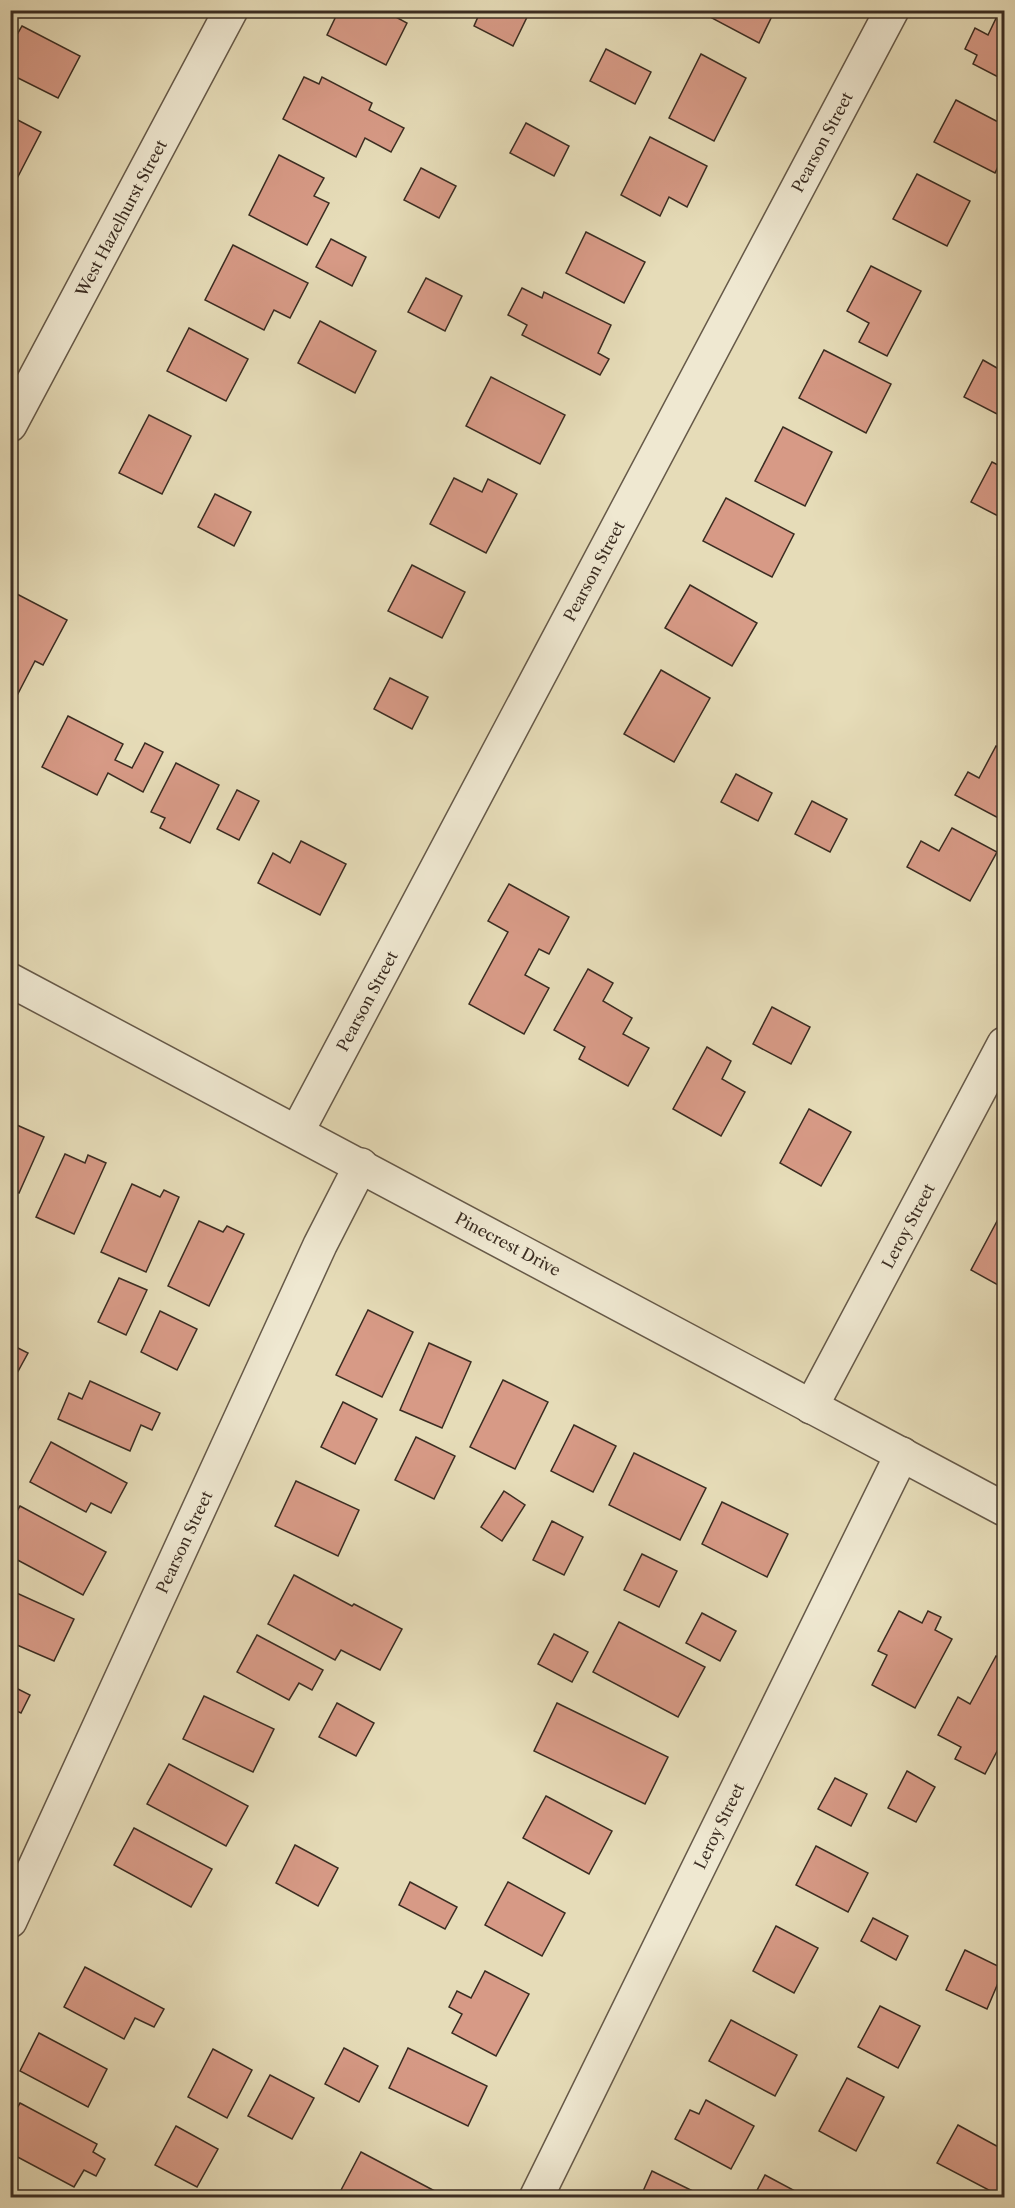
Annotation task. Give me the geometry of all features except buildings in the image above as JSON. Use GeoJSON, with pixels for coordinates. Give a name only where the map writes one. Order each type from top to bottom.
{"type":"FeatureCollection","features":[{"type":"Feature","properties":{"kind":"street","name":"West Hazelhurst Street"},"geometry":{"type":"LineString","coordinates":[[10,425],[231,10]]}},
{"type":"Feature","properties":{"kind":"street","name":"Pearson Street"},"geometry":{"type":"LineString","coordinates":[[297,1132],[892,10]]}},
{"type":"Feature","properties":{"kind":"street","name":"Pinecrest Drive"},"geometry":{"type":"LineString","coordinates":[[10,980],[1005,1509]]}},
{"type":"Feature","properties":{"kind":"street","name":"Leroy Street"},"geometry":{"type":"LineString","coordinates":[[811,1407],[1005,1044]]}},
{"type":"Feature","properties":{"kind":"street","name":"Pearson Street"},"geometry":{"type":"LineString","coordinates":[[10,1921],[315,1256],[361,1165]]}},
{"type":"Feature","properties":{"kind":"street","name":"Leroy Street"},"geometry":{"type":"LineString","coordinates":[[536,2198],[902,1454]]}}]}
